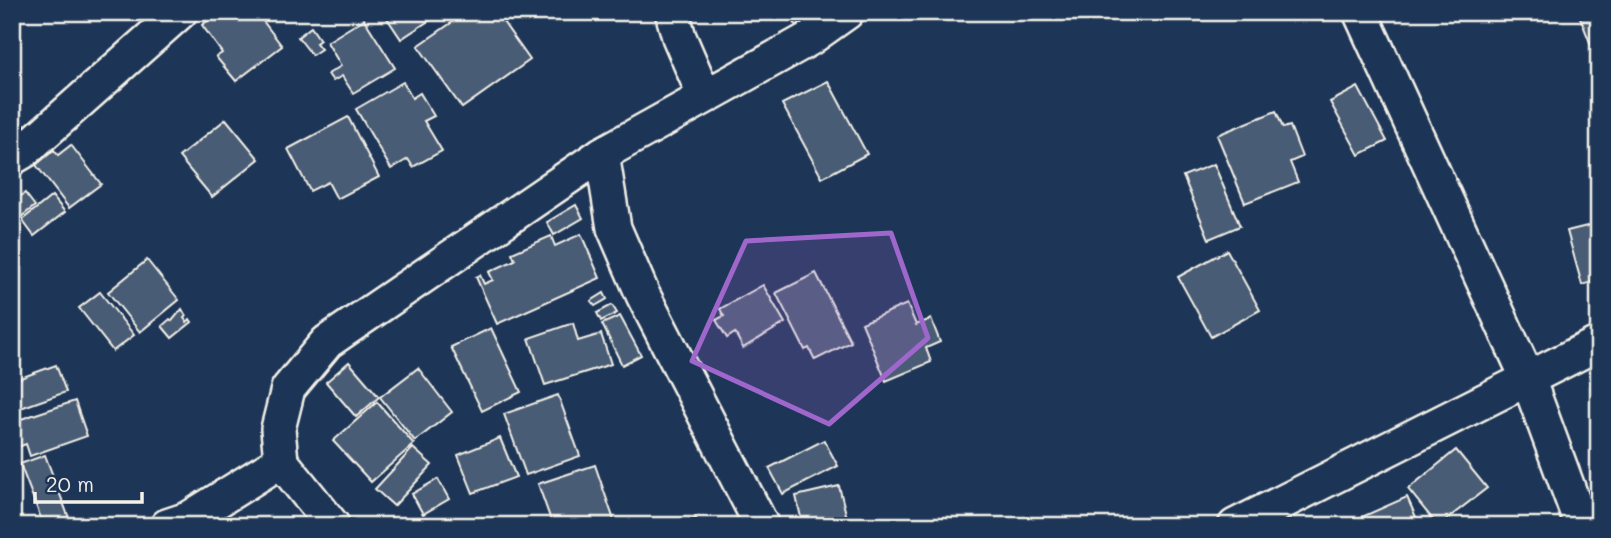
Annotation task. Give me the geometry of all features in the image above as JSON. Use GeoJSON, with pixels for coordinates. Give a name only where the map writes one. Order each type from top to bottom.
{"type":"FeatureCollection","features":[{"type":"Feature","properties":{"kind":"street"},"geometry":{"type":"LineString","coordinates":[[12,158],[24,151],[180,12]]}},
{"type":"Feature","properties":{"kind":"street"},"geometry":{"type":"LineString","coordinates":[[672,12],[679,37],[704,95]]}},
{"type":"Feature","properties":{"kind":"street"},"geometry":{"type":"LineString","coordinates":[[332,526],[281,461],[278,429],[288,389],[327,342],[602,154],[809,39],[847,12]]}},
{"type":"Feature","properties":{"kind":"street"},"geometry":{"type":"LineString","coordinates":[[1360,12],[1528,379],[1582,526]]}},
{"type":"Feature","properties":{"kind":"street"},"geometry":{"type":"LineString","coordinates":[[602,154],[618,239],[643,295],[762,526]]}},
{"type":"Feature","properties":{"kind":"street"},"geometry":{"type":"LineString","coordinates":[[1235,526],[1599,343]]}},
{"type":"Feature","properties":{"kind":"street"},"geometry":{"type":"LineString","coordinates":[[167,526],[188,519],[281,461]]}},
{"type":"Feature","properties":{"kind":"highlighted area"},"geometry":{"type":"Polygon","coordinates":[[[891,233],[928,338],[829,424],[692,361],[746,241],[891,233]]]}},
{"type":"Feature","properties":{"kind":"building"},"geometry":{"type":"Polygon","coordinates":[[[219,12],[256,12],[282,46],[236,81],[216,57],[222,53],[202,25],[219,12]]]}},
{"type":"Feature","properties":{"kind":"building"},"geometry":{"type":"Polygon","coordinates":[[[383,12],[433,12],[436,16],[401,39],[383,12]]]}},
{"type":"Feature","properties":{"kind":"building"},"geometry":{"type":"Polygon","coordinates":[[[467,12],[496,12],[530,60],[462,108],[418,46],[467,12]]]}},
{"type":"Feature","properties":{"kind":"building"},"geometry":{"type":"Polygon","coordinates":[[[786,12],[815,12],[797,26],[786,12]]]}},
{"type":"Feature","properties":{"kind":"building"},"geometry":{"type":"Polygon","coordinates":[[[1578,12],[1599,12],[1599,42],[1591,45],[1578,12]]]}},
{"type":"Feature","properties":{"kind":"building"},"geometry":{"type":"Polygon","coordinates":[[[364,19],[395,68],[353,93],[342,76],[333,81],[328,74],[341,66],[327,42],[364,19]]]}},
{"type":"Feature","properties":{"kind":"building"},"geometry":{"type":"Polygon","coordinates":[[[311,27],[320,40],[316,43],[321,49],[312,55],[298,37],[311,27]]]}},
{"type":"Feature","properties":{"kind":"building"},"geometry":{"type":"Polygon","coordinates":[[[828,81],[867,154],[822,178],[782,104],[828,81]]]}},
{"type":"Feature","properties":{"kind":"building"},"geometry":{"type":"Polygon","coordinates":[[[403,82],[412,98],[420,93],[434,116],[424,121],[442,151],[413,167],[408,159],[391,169],[356,109],[403,82]]]}},
{"type":"Feature","properties":{"kind":"building"},"geometry":{"type":"Polygon","coordinates":[[[1358,87],[1387,141],[1359,155],[1330,102],[1358,87]]]}},
{"type":"Feature","properties":{"kind":"building"},"geometry":{"type":"Polygon","coordinates":[[[1276,111],[1283,128],[1290,126],[1302,157],[1290,162],[1298,182],[1245,203],[1217,135],[1276,111]]]}},
{"type":"Feature","properties":{"kind":"building"},"geometry":{"type":"Polygon","coordinates":[[[348,117],[379,177],[337,199],[328,182],[310,191],[288,149],[348,117]]]}},
{"type":"Feature","properties":{"kind":"building"},"geometry":{"type":"Polygon","coordinates":[[[226,119],[259,159],[212,197],[179,157],[226,119]]]}},
{"type":"Feature","properties":{"kind":"building"},"geometry":{"type":"Polygon","coordinates":[[[71,145],[101,184],[69,208],[36,165],[54,150],[58,155],[71,145]]]}},
{"type":"Feature","properties":{"kind":"building"},"geometry":{"type":"Polygon","coordinates":[[[1214,164],[1240,226],[1209,239],[1183,176],[1214,164]]]}},
{"type":"Feature","properties":{"kind":"building"},"geometry":{"type":"Polygon","coordinates":[[[25,193],[35,206],[21,217],[12,203],[25,193]]]}},
{"type":"Feature","properties":{"kind":"building"},"geometry":{"type":"Polygon","coordinates":[[[52,196],[65,212],[34,236],[22,220],[52,196]]]}},
{"type":"Feature","properties":{"kind":"building"},"geometry":{"type":"Polygon","coordinates":[[[576,205],[583,218],[554,235],[547,222],[576,205]]]}},
{"type":"Feature","properties":{"kind":"building"},"geometry":{"type":"Polygon","coordinates":[[[1599,223],[1599,280],[1582,285],[1567,231],[1599,223]]]}},
{"type":"Feature","properties":{"kind":"building"},"geometry":{"type":"Polygon","coordinates":[[[581,234],[600,278],[497,324],[476,277],[480,275],[484,284],[493,280],[489,272],[515,260],[512,253],[551,236],[555,246],[581,234]]]}},
{"type":"Feature","properties":{"kind":"building"},"geometry":{"type":"Polygon","coordinates":[[[1227,250],[1260,310],[1211,337],[1178,277],[1227,250]]]}},
{"type":"Feature","properties":{"kind":"building"},"geometry":{"type":"Polygon","coordinates":[[[147,260],[179,300],[140,332],[108,292],[147,260]]]}},
{"type":"Feature","properties":{"kind":"building"},"geometry":{"type":"Polygon","coordinates":[[[816,273],[851,342],[815,360],[809,348],[805,350],[776,293],[816,273]]]}},
{"type":"Feature","properties":{"kind":"building"},"geometry":{"type":"Polygon","coordinates":[[[763,285],[785,323],[743,348],[735,333],[727,338],[716,320],[724,316],[720,309],[763,285]]]}},
{"type":"Feature","properties":{"kind":"building"},"geometry":{"type":"Polygon","coordinates":[[[100,292],[134,335],[113,351],[79,308],[100,292]]]}},
{"type":"Feature","properties":{"kind":"building"},"geometry":{"type":"Polygon","coordinates":[[[604,293],[607,299],[595,306],[591,301],[604,293]]]}},
{"type":"Feature","properties":{"kind":"building"},"geometry":{"type":"Polygon","coordinates":[[[907,304],[916,325],[931,319],[940,342],[926,348],[931,362],[886,381],[862,323],[907,304]]]}},
{"type":"Feature","properties":{"kind":"building"},"geometry":{"type":"Polygon","coordinates":[[[612,305],[617,313],[601,321],[597,313],[612,305]]]}},
{"type":"Feature","properties":{"kind":"building"},"geometry":{"type":"Polygon","coordinates":[[[182,309],[187,322],[190,319],[192,322],[172,338],[162,326],[170,319],[172,321],[182,309]]]}},
{"type":"Feature","properties":{"kind":"building"},"geometry":{"type":"Polygon","coordinates":[[[620,316],[641,355],[622,365],[602,324],[620,316]]]}},
{"type":"Feature","properties":{"kind":"building"},"geometry":{"type":"Polygon","coordinates":[[[573,323],[578,341],[601,334],[611,364],[545,385],[529,338],[573,323]]]}},
{"type":"Feature","properties":{"kind":"building"},"geometry":{"type":"Polygon","coordinates":[[[491,328],[521,392],[482,411],[451,347],[491,328]]]}},
{"type":"Feature","properties":{"kind":"building"},"geometry":{"type":"Polygon","coordinates":[[[349,362],[379,397],[356,417],[326,382],[349,362]]]}},
{"type":"Feature","properties":{"kind":"building"},"geometry":{"type":"Polygon","coordinates":[[[56,365],[66,392],[12,411],[12,381],[56,365]]]}},
{"type":"Feature","properties":{"kind":"building"},"geometry":{"type":"Polygon","coordinates":[[[418,368],[452,412],[415,441],[380,397],[418,368]]]}},
{"type":"Feature","properties":{"kind":"building"},"geometry":{"type":"Polygon","coordinates":[[[558,395],[580,456],[526,475],[504,414],[558,395]]]}},
{"type":"Feature","properties":{"kind":"building"},"geometry":{"type":"Polygon","coordinates":[[[75,401],[87,436],[30,456],[26,444],[12,449],[12,422],[75,401]]]}},
{"type":"Feature","properties":{"kind":"building"},"geometry":{"type":"Polygon","coordinates":[[[377,402],[414,444],[371,482],[333,441],[377,402]]]}},
{"type":"Feature","properties":{"kind":"building"},"geometry":{"type":"Polygon","coordinates":[[[500,438],[516,477],[473,493],[458,455],[500,438]]]}},
{"type":"Feature","properties":{"kind":"building"},"geometry":{"type":"Polygon","coordinates":[[[824,440],[838,466],[783,494],[769,468],[824,440]]]}},
{"type":"Feature","properties":{"kind":"building"},"geometry":{"type":"Polygon","coordinates":[[[413,448],[432,465],[394,506],[375,489],[413,448]]]}},
{"type":"Feature","properties":{"kind":"building"},"geometry":{"type":"Polygon","coordinates":[[[1456,450],[1487,488],[1438,526],[1408,489],[1456,450]]]}},
{"type":"Feature","properties":{"kind":"building"},"geometry":{"type":"Polygon","coordinates":[[[45,455],[72,526],[44,526],[20,464],[45,455]]]}},
{"type":"Feature","properties":{"kind":"building"},"geometry":{"type":"Polygon","coordinates":[[[595,465],[616,526],[553,526],[538,484],[595,465]]]}},
{"type":"Feature","properties":{"kind":"building"},"geometry":{"type":"Polygon","coordinates":[[[438,479],[449,499],[423,514],[412,494],[438,479]]]}},
{"type":"Feature","properties":{"kind":"building"},"geometry":{"type":"Polygon","coordinates":[[[839,486],[849,526],[803,526],[796,496],[839,486]]]}},
{"type":"Feature","properties":{"kind":"building"},"geometry":{"type":"Polygon","coordinates":[[[1407,497],[1420,526],[1357,526],[1355,520],[1407,497]]]}},
{"type":"Feature","properties":{"kind":"building"},"geometry":{"type":"Polygon","coordinates":[[[696,518],[697,526],[667,526],[696,518]]]}}]}
